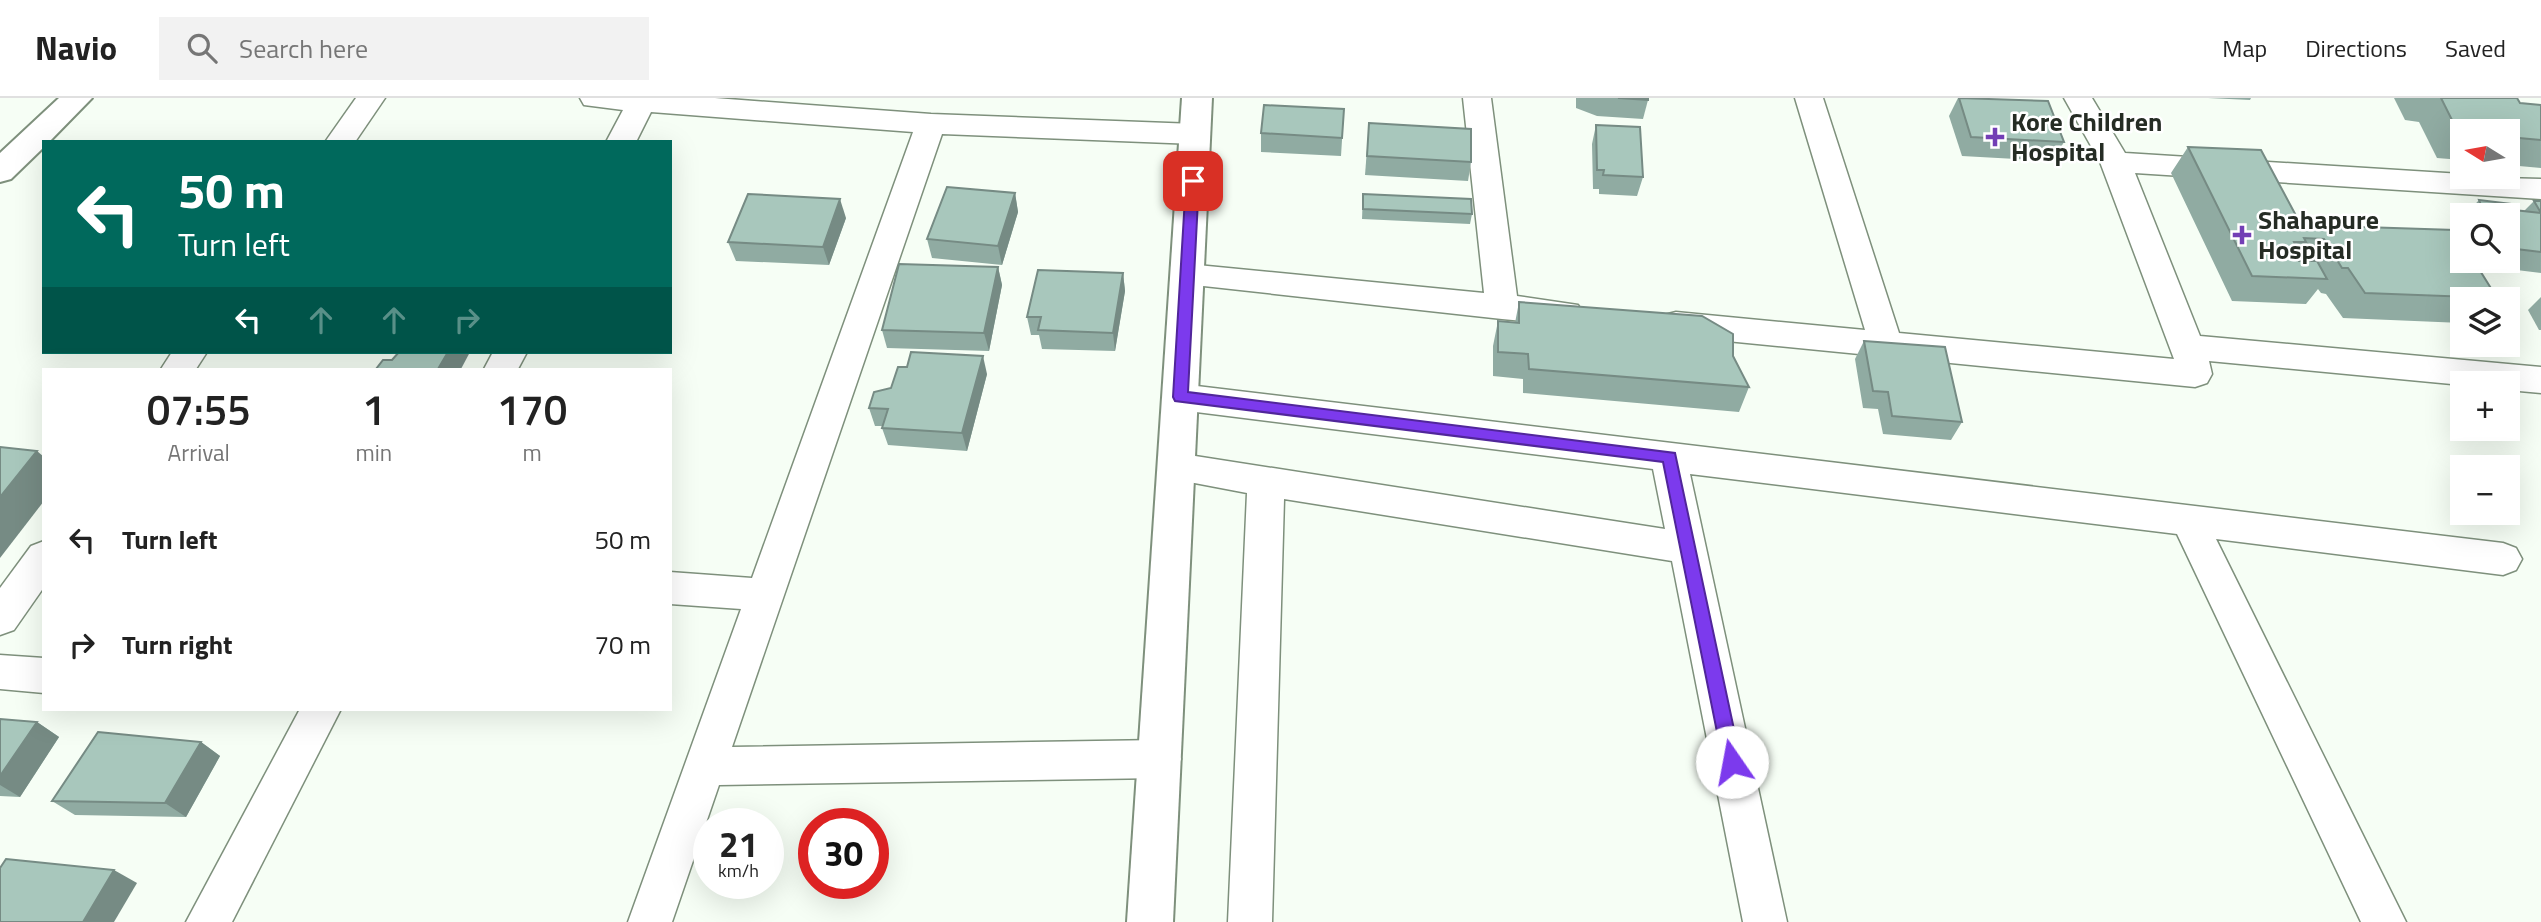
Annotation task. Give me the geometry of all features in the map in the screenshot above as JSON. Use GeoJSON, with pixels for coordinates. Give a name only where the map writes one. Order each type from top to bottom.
{"type":"FeatureCollection","features":[{"type":"Feature","properties":{"kind":"street"},"geometry":{"type":"LineString","coordinates":[[0,171],[76,98]]}},
{"type":"Feature","properties":{"kind":"street"},"geometry":{"type":"LineString","coordinates":[[341,140],[371,98]]}},
{"type":"Feature","properties":{"kind":"street"},"geometry":{"type":"LineString","coordinates":[[594,98],[930,124],[1196,116],[1150,922]]}},
{"type":"Feature","properties":{"kind":"street"},"geometry":{"type":"LineString","coordinates":[[1477,98],[1502,307]]}},
{"type":"Feature","properties":{"kind":"street"},"geometry":{"type":"LineString","coordinates":[[1810,98],[1886,344]]}},
{"type":"Feature","properties":{"kind":"street"},"geometry":{"type":"LineString","coordinates":[[1639,320],[2195,374],[2188,347],[2115,162],[2078,98]]}},
{"type":"Feature","properties":{"kind":"street"},"geometry":{"type":"LineString","coordinates":[[622,140],[643,100]]}},
{"type":"Feature","properties":{"kind":"street"},"geometry":{"type":"LineString","coordinates":[[650,922],[930,124]]}},
{"type":"Feature","properties":{"kind":"street"},"geometry":{"type":"LineString","coordinates":[[2115,162],[2541,189]]}},
{"type":"Feature","properties":{"kind":"street"},"geometry":{"type":"LineString","coordinates":[[1187,275],[1598,317]]}},
{"type":"Feature","properties":{"kind":"street"},"geometry":{"type":"LineString","coordinates":[[2188,347],[2541,380]]}},
{"type":"Feature","properties":{"kind":"street"},"geometry":{"type":"LineString","coordinates":[[1181,397],[2503,559]]}},
{"type":"Feature","properties":{"kind":"street"},"geometry":{"type":"LineString","coordinates":[[1669,457],[1765,922]]}},
{"type":"Feature","properties":{"kind":"street"},"geometry":{"type":"LineString","coordinates":[[1176,467],[1688,548]]}},
{"type":"Feature","properties":{"kind":"street"},"geometry":{"type":"LineString","coordinates":[[1250,922],[1266,481]]}},
{"type":"Feature","properties":{"kind":"street"},"geometry":{"type":"LineString","coordinates":[[2189,521],[2384,922]]}},
{"type":"Feature","properties":{"kind":"street"},"geometry":{"type":"LineString","coordinates":[[0,618],[42,560]]}},
{"type":"Feature","properties":{"kind":"street"},"geometry":{"type":"LineString","coordinates":[[672,588],[765,595]]}},
{"type":"Feature","properties":{"kind":"street"},"geometry":{"type":"LineString","coordinates":[[0,672],[42,676]]}},
{"type":"Feature","properties":{"kind":"street"},"geometry":{"type":"LineString","coordinates":[[208,922],[320,711]]}},
{"type":"Feature","properties":{"kind":"street"},"geometry":{"type":"LineString","coordinates":[[705,766],[1160,759]]}},
{"type":"Feature","properties":{"kind":"building"},"geometry":{"type":"Polygon","coordinates":[[[1959,98],[2048,101],[2064,142],[1971,137],[1959,98]]]}},
{"type":"Feature","properties":{"kind":"building"},"geometry":{"type":"Polygon","coordinates":[[[2441,98],[2517,98],[2520,103],[2541,105],[2541,140],[2520,138],[2520,119],[2452,119],[2441,98]]]}},
{"type":"Feature","properties":{"kind":"building"},"geometry":{"type":"Polygon","coordinates":[[[1264,105],[1344,109],[1342,138],[1261,133],[1264,105]]]}},
{"type":"Feature","properties":{"kind":"building"},"geometry":{"type":"Polygon","coordinates":[[[1369,123],[1471,129],[1471,162],[1367,156],[1369,123]]]}},
{"type":"Feature","properties":{"kind":"building"},"geometry":{"type":"Polygon","coordinates":[[[1596,125],[1640,127],[1643,177],[1603,175],[1604,170],[1597,170],[1596,125]]]}},
{"type":"Feature","properties":{"kind":"building"},"geometry":{"type":"Polygon","coordinates":[[[2188,147],[2261,150],[2301,225],[2450,230],[2450,273],[2481,273],[2490,287],[2450,287],[2450,296],[2365,293],[2348,268],[2342,268],[2324,239],[2304,238],[2306,242],[2294,242],[2306,252],[2294,251],[2299,261],[2317,261],[2327,279],[2252,276],[2188,147]]]}},
{"type":"Feature","properties":{"kind":"building"},"geometry":{"type":"Polygon","coordinates":[[[947,187],[1015,193],[998,246],[927,239],[947,187]]]}},
{"type":"Feature","properties":{"kind":"building"},"geometry":{"type":"Polygon","coordinates":[[[748,194],[840,199],[823,247],[728,242],[748,194]]]}},
{"type":"Feature","properties":{"kind":"building"},"geometry":{"type":"Polygon","coordinates":[[[1363,194],[1471,199],[1472,214],[1363,209],[1363,194]]]}},
{"type":"Feature","properties":{"kind":"building"},"geometry":{"type":"Polygon","coordinates":[[[2479,200],[2503,203],[2480,203],[2479,200]]]}},
{"type":"Feature","properties":{"kind":"building"},"geometry":{"type":"Polygon","coordinates":[[[2534,201],[2541,201],[2541,213],[2534,201]]]}},
{"type":"Feature","properties":{"kind":"building"},"geometry":{"type":"Polygon","coordinates":[[[2520,211],[2541,213],[2541,252],[2520,249],[2520,211]]]}},
{"type":"Feature","properties":{"kind":"building"},"geometry":{"type":"Polygon","coordinates":[[[899,264],[998,267],[984,333],[882,330],[899,264]]]}},
{"type":"Feature","properties":{"kind":"building"},"geometry":{"type":"Polygon","coordinates":[[[1038,270],[1123,273],[1113,333],[1038,330],[1041,317],[1027,317],[1038,270]]]}},
{"type":"Feature","properties":{"kind":"building"},"geometry":{"type":"Polygon","coordinates":[[[1519,302],[1702,316],[1733,334],[1733,356],[1749,387],[1529,369],[1528,354],[1498,352],[1498,321],[1519,323],[1519,302]]]}},
{"type":"Feature","properties":{"kind":"building"},"geometry":{"type":"Polygon","coordinates":[[[1864,341],[1945,347],[1962,422],[1892,416],[1888,392],[1873,391],[1864,341]]]}},
{"type":"Feature","properties":{"kind":"building"},"geometry":{"type":"Polygon","coordinates":[[[911,352],[983,356],[962,433],[882,428],[888,409],[869,408],[874,392],[891,388],[898,367],[907,367],[911,352]]]}},
{"type":"Feature","properties":{"kind":"building"},"geometry":{"type":"Polygon","coordinates":[[[397,354],[447,354],[439,368],[377,368],[383,360],[392,360],[397,354]]]}},
{"type":"Feature","properties":{"kind":"building"},"geometry":{"type":"Polygon","coordinates":[[[0,447],[37,451],[0,497],[0,447]]]}},
{"type":"Feature","properties":{"kind":"building"},"geometry":{"type":"Polygon","coordinates":[[[0,719],[37,722],[0,776],[0,719]]]}},
{"type":"Feature","properties":{"kind":"building"},"geometry":{"type":"Polygon","coordinates":[[[98,732],[201,742],[165,803],[52,801],[98,732]]]}},
{"type":"Feature","properties":{"kind":"building"},"geometry":{"type":"Polygon","coordinates":[[[6,859],[114,870],[83,922],[0,922],[0,868],[6,859]]]}},
{"type":"Feature","properties":{"kind":"place","name":"Kore Children Hospital"},"geometry":{"type":"Point","coordinates":[1995,137]}},
{"type":"Feature","properties":{"kind":"place","name":"Shahapure Hospital"},"geometry":{"type":"Point","coordinates":[2242,235]}},
{"type":"Feature","properties":{"kind":"route"},"geometry":{"type":"LineString","coordinates":[[1193,181],[1181,397],[1669,457],[1732,762]]}}]}
